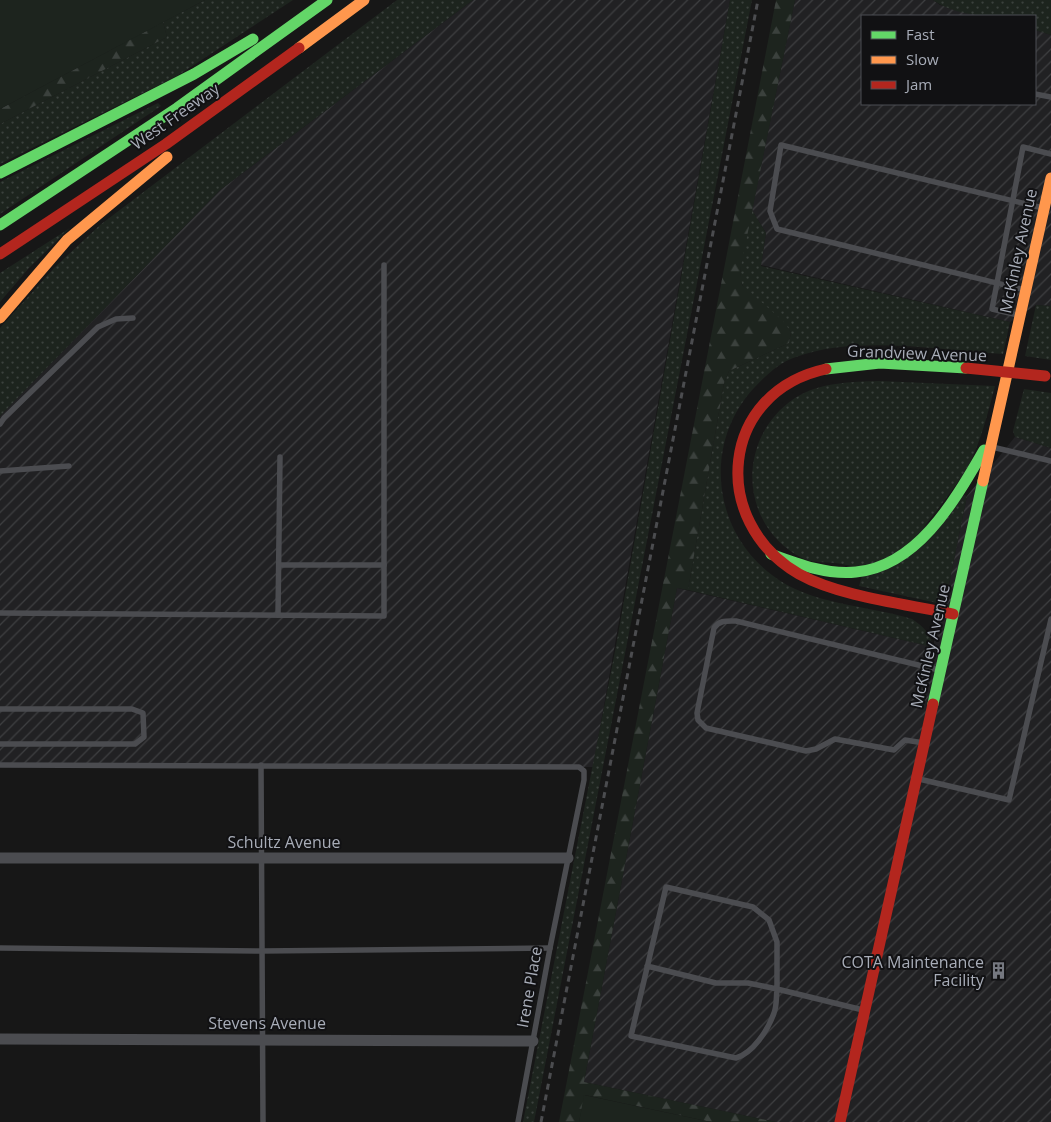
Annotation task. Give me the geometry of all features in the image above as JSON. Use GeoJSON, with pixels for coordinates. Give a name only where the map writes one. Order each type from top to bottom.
{"type":"FeatureCollection","features":[{"type":"Feature","properties":{"kind":"main road","name":"West Freeway"},"geometry":{"type":"LineString","coordinates":[[0,225],[177,108],[327,0]]}},
{"type":"Feature","properties":{"kind":"main road","name":"West Freeway"},"geometry":{"type":"LineString","coordinates":[[0,254],[166,144],[364,0]]}},
{"type":"Feature","properties":{"kind":"main road"},"geometry":{"type":"LineString","coordinates":[[0,172],[194,74],[272,28],[309,13]]}},
{"type":"Feature","properties":{"kind":"main road"},"geometry":{"type":"LineString","coordinates":[[0,318],[67,240],[279,63]]}},
{"type":"Feature","properties":{"kind":"main road","name":"McKinley Avenue"},"geometry":{"type":"LineString","coordinates":[[840,1122],[1051,178]]}},
{"type":"Feature","properties":{"kind":"main road","name":"Grandview Avenue"},"geometry":{"type":"LineString","coordinates":[[954,614],[818,581],[800,574],[771,554],[754,535],[741,509],[735,474],[740,446],[746,430],[772,394],[798,378],[842,366],[890,365],[966,368],[1048,377]]}},
{"type":"Feature","properties":{"kind":"main road"},"geometry":{"type":"LineString","coordinates":[[771,554],[823,570],[849,572],[866,571],[898,557],[923,539],[932,528],[961,490],[994,433]]}},
{"type":"Feature","properties":{"kind":"street","name":"Schultz Avenue"},"geometry":{"type":"LineString","coordinates":[[0,858],[568,858]]}},
{"type":"Feature","properties":{"kind":"street","name":"Stevens Avenue"},"geometry":{"type":"LineString","coordinates":[[0,1039],[533,1040]]}},
{"type":"Feature","properties":{"kind":"lane"},"geometry":{"type":"LineString","coordinates":[[1036,94],[1051,98]]}},
{"type":"Feature","properties":{"kind":"lane"},"geometry":{"type":"LineString","coordinates":[[1027,291],[777,229],[770,211],[770,201],[781,145],[1044,209]]}},
{"type":"Feature","properties":{"kind":"lane"},"geometry":{"type":"LineString","coordinates":[[1021,316],[992,309],[1023,147],[1051,154]]}},
{"type":"Feature","properties":{"kind":"lane"},"geometry":{"type":"LineString","coordinates":[[0,613],[384,616],[384,265]]}},
{"type":"Feature","properties":{"kind":"lane"},"geometry":{"type":"LineString","coordinates":[[0,424],[98,327],[116,319],[133,318]]}},
{"type":"Feature","properties":{"kind":"lane"},"geometry":{"type":"LineString","coordinates":[[990,447],[1051,461]]}},
{"type":"Feature","properties":{"kind":"lane"},"geometry":{"type":"LineString","coordinates":[[278,615],[280,457]]}},
{"type":"Feature","properties":{"kind":"lane"},"geometry":{"type":"LineString","coordinates":[[0,471],[69,466]]}},
{"type":"Feature","properties":{"kind":"lane"},"geometry":{"type":"LineString","coordinates":[[279,565],[384,565]]}},
{"type":"Feature","properties":{"kind":"lane"},"geometry":{"type":"LineString","coordinates":[[916,779],[1009,800],[1051,619]]}},
{"type":"Feature","properties":{"kind":"lane"},"geometry":{"type":"LineString","coordinates":[[924,743],[905,740],[894,750],[835,739],[816,749],[806,751],[706,728],[698,720],[697,713],[714,628],[724,620],[736,622],[941,670]]}},
{"type":"Feature","properties":{"kind":"lane"},"geometry":{"type":"LineString","coordinates":[[0,709],[132,709],[143,713],[144,737],[135,744],[0,744]]}},
{"type":"Feature","properties":{"kind":"lane"},"geometry":{"type":"LineString","coordinates":[[0,766],[261,766],[263,1122]]}},
{"type":"Feature","properties":{"kind":"lane","name":"Irene Place"},"geometry":{"type":"LineString","coordinates":[[261,766],[579,767],[584,771],[584,780],[550,948],[518,1122]]}},
{"type":"Feature","properties":{"kind":"lane"},"geometry":{"type":"LineString","coordinates":[[666,887],[753,907],[769,920],[777,942],[777,989],[775,1012],[761,1036],[745,1056],[736,1058],[631,1036],[666,887]]}},
{"type":"Feature","properties":{"kind":"lane"},"geometry":{"type":"LineString","coordinates":[[0,948],[262,951],[550,948]]}},
{"type":"Feature","properties":{"kind":"lane"},"geometry":{"type":"LineString","coordinates":[[647,966],[716,983],[748,984],[777,989],[865,1010]]}},
{"type":"Feature","properties":{"kind":"shaded area"},"geometry":{"type":"Polygon","coordinates":[[[473,0],[730,0],[593,767],[0,764],[0,416],[220,190],[473,0]]]}},
{"type":"Feature","properties":{"kind":"shaded area"},"geometry":{"type":"Polygon","coordinates":[[[795,0],[933,0],[940,5],[979,15],[861,15],[861,105],[1036,105],[1036,30],[1051,35],[1051,306],[1036,305],[1010,322],[761,265],[766,233],[752,210],[795,0]]]}},
{"type":"Feature","properties":{"kind":"shaded area"},"geometry":{"type":"Polygon","coordinates":[[[1015,437],[1051,448],[1051,1122],[776,1122],[584,1082],[677,588],[933,647],[946,599],[967,496],[1015,437]]]}},
{"type":"Feature","properties":{"kind":"green space"},"geometry":{"type":"Polygon","coordinates":[[[0,0],[205,0],[0,109],[0,0]]]}},
{"type":"Feature","properties":{"kind":"green space"},"geometry":{"type":"Polygon","coordinates":[[[205,0],[293,0],[177,76],[0,164],[0,124],[167,37],[163,22],[205,0]]]}},
{"type":"Feature","properties":{"kind":"green space"},"geometry":{"type":"Polygon","coordinates":[[[397,0],[473,0],[220,190],[0,416],[0,328],[54,268],[100,225],[397,0]]]}},
{"type":"Feature","properties":{"kind":"green space"},"geometry":{"type":"Polygon","coordinates":[[[730,0],[752,0],[534,1122],[523,1122],[616,646],[730,0]]]}},
{"type":"Feature","properties":{"kind":"green space"},"geometry":{"type":"Polygon","coordinates":[[[776,0],[795,0],[740,271],[742,285],[783,321],[791,332],[789,343],[729,371],[724,383],[688,590],[677,588],[584,1082],[776,1122],[711,1122],[585,1095],[579,1122],[559,1122],[776,0]]]}},
{"type":"Feature","properties":{"kind":"green space"},"geometry":{"type":"Polygon","coordinates":[[[933,0],[1051,0],[1051,35],[1036,30],[1036,15],[976,15],[956,11],[933,0]]]}},
{"type":"Feature","properties":{"kind":"green space"},"geometry":{"type":"Polygon","coordinates":[[[163,22],[167,37],[0,124],[0,109],[163,22]]]}},
{"type":"Feature","properties":{"kind":"green space"},"geometry":{"type":"Polygon","coordinates":[[[158,103],[161,106],[0,214],[0,182],[158,103]]]}},
{"type":"Feature","properties":{"kind":"green space"},"geometry":{"type":"Polygon","coordinates":[[[752,210],[766,233],[761,266],[1010,322],[1003,354],[925,347],[871,345],[819,350],[790,359],[763,379],[738,410],[727,434],[721,459],[721,485],[726,511],[737,535],[752,556],[772,575],[804,593],[839,603],[912,619],[926,631],[933,647],[688,590],[724,383],[729,371],[789,343],[791,332],[748,292],[741,280],[741,260],[752,210]]]}},
{"type":"Feature","properties":{"kind":"green space"},"geometry":{"type":"Polygon","coordinates":[[[70,228],[29,268],[0,302],[0,273],[70,228]]]}},
{"type":"Feature","properties":{"kind":"green space"},"geometry":{"type":"Polygon","coordinates":[[[1036,305],[1051,306],[1051,360],[1025,356],[1036,305]]]}},
{"type":"Feature","properties":{"kind":"green space"},"geometry":{"type":"Polygon","coordinates":[[[879,381],[995,386],[981,436],[969,465],[959,481],[907,546],[870,565],[855,566],[806,560],[781,543],[766,525],[756,503],[752,480],[754,457],[762,435],[776,415],[795,398],[805,393],[836,384],[879,381]]]}},
{"type":"Feature","properties":{"kind":"green space"},"geometry":{"type":"Polygon","coordinates":[[[1024,389],[1051,393],[1051,448],[1015,437],[1013,431],[1024,389]]]}},
{"type":"Feature","properties":{"kind":"green space"},"geometry":{"type":"Polygon","coordinates":[[[964,495],[967,496],[946,599],[942,604],[859,586],[862,576],[964,495]]]}},
{"type":"Feature","properties":{"kind":"green space"},"geometry":{"type":"Polygon","coordinates":[[[584,1095],[711,1122],[579,1122],[584,1095]]]}},
{"type":"Feature","properties":{"kind":"railway"},"geometry":{"type":"LineString","coordinates":[[541,1122],[758,0]]}},
{"type":"Feature","properties":{"kind":"traffic: fast"},"geometry":{"type":"LineString","coordinates":[[0,225],[177,108],[327,0]]}},
{"type":"Feature","properties":{"kind":"traffic: fast"},"geometry":{"type":"LineString","coordinates":[[0,173],[194,74],[253,39]]}},
{"type":"Feature","properties":{"kind":"traffic: fast"},"geometry":{"type":"LineString","coordinates":[[826,369],[880,363],[966,368]]}},
{"type":"Feature","properties":{"kind":"traffic: fast"},"geometry":{"type":"LineString","coordinates":[[771,554],[813,568],[834,572],[856,572],[878,567],[899,557],[933,527],[948,508],[984,450]]}},
{"type":"Feature","properties":{"kind":"traffic: fast"},"geometry":{"type":"LineString","coordinates":[[933,704],[983,481]]}},
{"type":"Feature","properties":{"kind":"traffic: slow"},"geometry":{"type":"LineString","coordinates":[[299,48],[364,0]]}},
{"type":"Feature","properties":{"kind":"traffic: slow"},"geometry":{"type":"LineString","coordinates":[[0,318],[67,240],[167,157]]}},
{"type":"Feature","properties":{"kind":"traffic: slow"},"geometry":{"type":"LineString","coordinates":[[983,481],[1051,178]]}},
{"type":"Feature","properties":{"kind":"traffic: jam"},"geometry":{"type":"LineString","coordinates":[[0,254],[166,144],[299,48]]}},
{"type":"Feature","properties":{"kind":"traffic: jam"},"geometry":{"type":"LineString","coordinates":[[966,368],[1045,376]]}},
{"type":"Feature","properties":{"kind":"traffic: jam"},"geometry":{"type":"LineString","coordinates":[[826,369],[791,382],[764,403],[747,430],[739,460],[740,492],[750,523],[770,551],[799,574],[816,582],[834,589],[874,599],[953,614]]}},
{"type":"Feature","properties":{"kind":"traffic: jam"},"geometry":{"type":"LineString","coordinates":[[840,1122],[933,704]]}},
{"type":"Feature","properties":{"kind":"place","name":"COTA Maintenance Facility"},"geometry":{"type":"Point","coordinates":[998,971]}}]}
